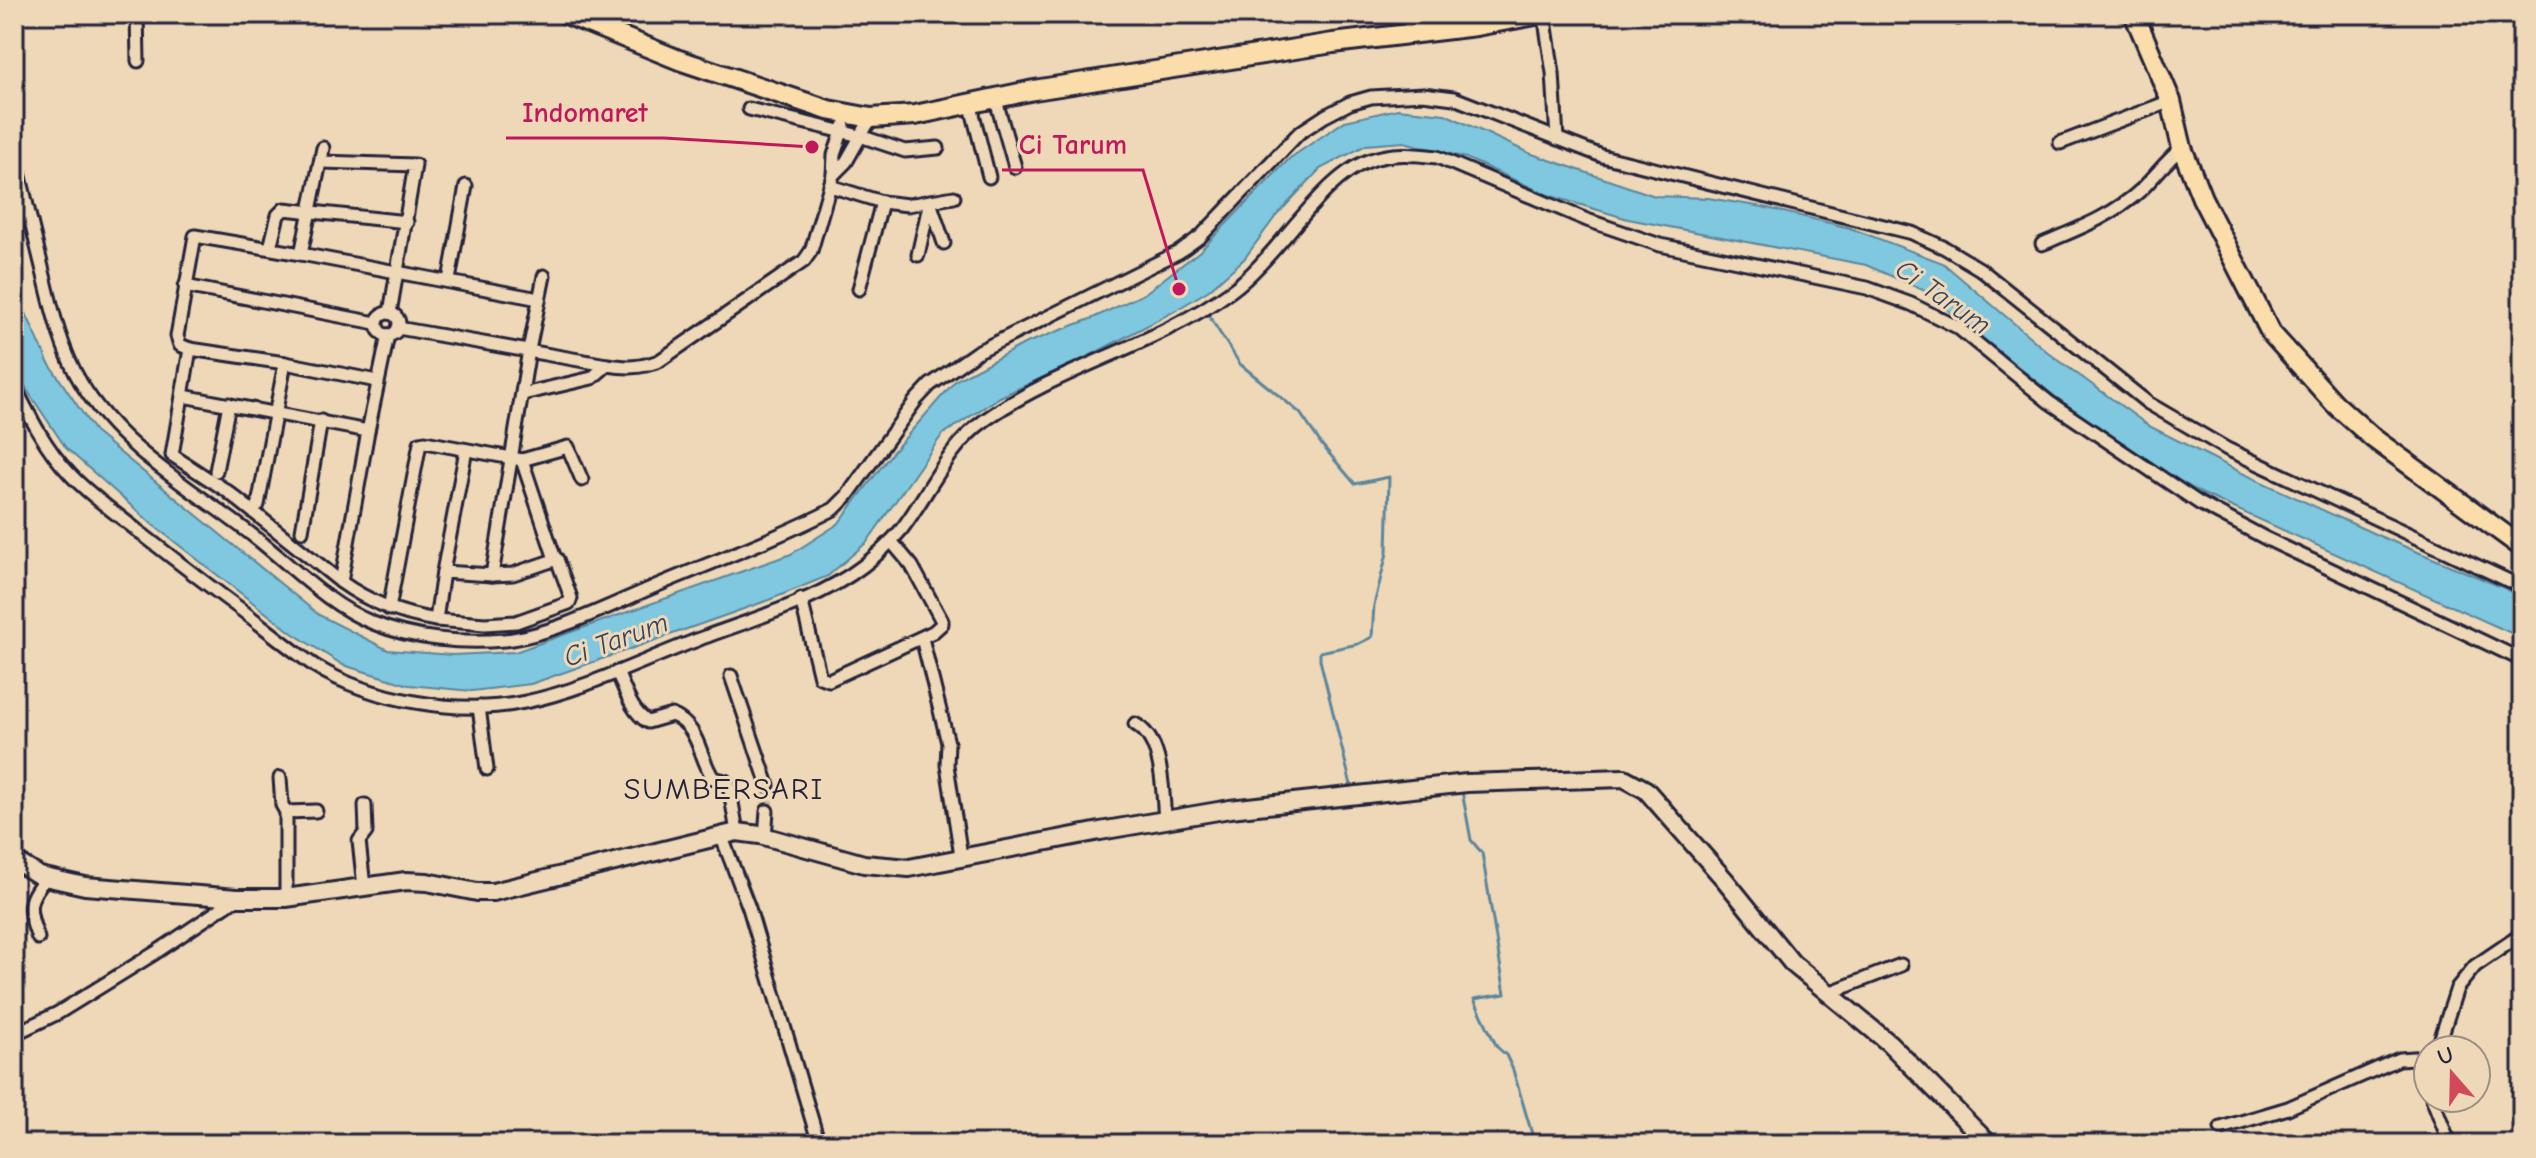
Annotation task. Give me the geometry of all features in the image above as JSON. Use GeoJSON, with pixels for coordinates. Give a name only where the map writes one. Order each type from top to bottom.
{"type":"FeatureCollection","features":[{"type":"Feature","properties":{"kind":"main road"},"geometry":{"type":"LineString","coordinates":[[566,14],[679,60],[798,100],[871,118],[915,115],[995,97],[1333,43],[1476,26],[1543,14]]}},
{"type":"Feature","properties":{"kind":"main road"},"geometry":{"type":"LineString","coordinates":[[2134,14],[2171,101],[2182,148],[2202,198],[2271,333],[2335,404],[2373,438],[2522,547]]}},
{"type":"Feature","properties":{"kind":"street"},"geometry":{"type":"LineString","coordinates":[[137,14],[138,61]]}},
{"type":"Feature","properties":{"kind":"street"},"geometry":{"type":"LineString","coordinates":[[1408,14],[1411,33]]}},
{"type":"Feature","properties":{"kind":"street"},"geometry":{"type":"LineString","coordinates":[[1543,14],[1553,73],[1557,139]]}},
{"type":"Feature","properties":{"kind":"street"},"geometry":{"type":"LineString","coordinates":[[14,152],[63,348],[81,383],[127,440],[159,468],[212,503],[343,607],[372,623],[399,631],[448,639],[490,641],[533,635],[593,613],[834,509],[847,496],[916,400],[940,377],[977,352],[1179,252],[1201,236],[1299,133],[1350,103],[1371,97],[1440,95],[1480,107],[1602,156],[1899,230],[1945,248],[2001,285],[2148,403],[2227,449],[2522,587]]}},
{"type":"Feature","properties":{"kind":"street"},"geometry":{"type":"LineString","coordinates":[[995,97],[1015,167]]}},
{"type":"Feature","properties":{"kind":"street"},"geometry":{"type":"LineString","coordinates":[[2060,143],[2171,101]]}},
{"type":"Feature","properties":{"kind":"street"},"geometry":{"type":"LineString","coordinates":[[970,102],[989,177]]}},
{"type":"Feature","properties":{"kind":"street"},"geometry":{"type":"LineString","coordinates":[[749,109],[860,136],[905,151],[938,148]]}},
{"type":"Feature","properties":{"kind":"street"},"geometry":{"type":"LineString","coordinates":[[376,323],[379,330],[529,350],[607,365],[631,368],[659,361],[804,261],[811,251],[832,181],[834,155],[848,113]]}},
{"type":"Feature","properties":{"kind":"street"},"geometry":{"type":"LineString","coordinates":[[832,181],[871,118]]}},
{"type":"Feature","properties":{"kind":"street"},"geometry":{"type":"LineString","coordinates":[[301,254],[323,148]]}},
{"type":"Feature","properties":{"kind":"street"},"geometry":{"type":"LineString","coordinates":[[2042,244],[2108,215],[2141,190],[2182,148]]}},
{"type":"Feature","properties":{"kind":"street"},"geometry":{"type":"LineString","coordinates":[[14,385],[38,430],[69,474],[318,668],[377,693],[408,702],[479,707],[523,703],[617,672],[795,602],[856,571],[891,541],[954,450],[983,421],[1042,387],[1202,309],[1232,290],[1265,261],[1348,171],[1369,160],[1411,154],[1437,157],[1587,220],[1660,245],[1867,288],[1911,304],[1957,327],[2049,402],[2199,503],[2267,539],[2522,660]]}},
{"type":"Feature","properties":{"kind":"street"},"geometry":{"type":"LineString","coordinates":[[322,162],[412,163],[416,169],[390,313]]}},
{"type":"Feature","properties":{"kind":"street"},"geometry":{"type":"LineString","coordinates":[[832,181],[882,202],[908,205],[954,197]]}},
{"type":"Feature","properties":{"kind":"street"},"geometry":{"type":"LineString","coordinates":[[449,280],[466,186]]}},
{"type":"Feature","properties":{"kind":"street"},"geometry":{"type":"LineString","coordinates":[[930,201],[944,243]]}},
{"type":"Feature","properties":{"kind":"street"},"geometry":{"type":"LineString","coordinates":[[918,255],[930,201]]}},
{"type":"Feature","properties":{"kind":"street"},"geometry":{"type":"LineString","coordinates":[[859,289],[882,202]]}},
{"type":"Feature","properties":{"kind":"street"},"geometry":{"type":"LineString","coordinates":[[270,248],[281,211],[312,211],[407,222]]}},
{"type":"Feature","properties":{"kind":"street"},"geometry":{"type":"LineString","coordinates":[[377,381],[180,345],[177,336],[196,230],[270,248],[539,299]]}},
{"type":"Feature","properties":{"kind":"street"},"geometry":{"type":"LineString","coordinates":[[492,575],[517,460],[529,350],[544,276]]}},
{"type":"Feature","properties":{"kind":"street"},"geometry":{"type":"LineString","coordinates":[[185,286],[376,323]]}},
{"type":"Feature","properties":{"kind":"street"},"geometry":{"type":"LineString","coordinates":[[341,582],[377,381],[397,317],[390,313],[383,314],[376,323]]}},
{"type":"Feature","properties":{"kind":"street"},"geometry":{"type":"LineString","coordinates":[[190,349],[173,457],[227,491],[341,582],[389,609],[436,620],[485,624],[516,622],[569,603],[571,598],[559,562],[555,559],[517,460]]}},
{"type":"Feature","properties":{"kind":"street"},"geometry":{"type":"LineString","coordinates":[[258,505],[285,363]]}},
{"type":"Feature","properties":{"kind":"street"},"geometry":{"type":"LineString","coordinates":[[523,394],[592,378],[607,365]]}},
{"type":"Feature","properties":{"kind":"street"},"geometry":{"type":"LineString","coordinates":[[183,396],[368,431]]}},
{"type":"Feature","properties":{"kind":"street"},"geometry":{"type":"LineString","coordinates":[[216,471],[229,404]]}},
{"type":"Feature","properties":{"kind":"street"},"geometry":{"type":"LineString","coordinates":[[302,531],[321,421]]}},
{"type":"Feature","properties":{"kind":"street"},"geometry":{"type":"LineString","coordinates":[[389,609],[418,447],[425,442],[517,460],[568,447],[582,480]]}},
{"type":"Feature","properties":{"kind":"street"},"geometry":{"type":"LineString","coordinates":[[436,620],[466,450]]}},
{"type":"Feature","properties":{"kind":"street"},"geometry":{"type":"LineString","coordinates":[[795,602],[820,677],[825,680],[922,638],[943,623],[912,566],[891,541]]}},
{"type":"Feature","properties":{"kind":"street"},"geometry":{"type":"LineString","coordinates":[[443,572],[513,574],[555,559]]}},
{"type":"Feature","properties":{"kind":"street"},"geometry":{"type":"LineString","coordinates":[[922,638],[948,743],[947,765],[961,856]]}},
{"type":"Feature","properties":{"kind":"street"},"geometry":{"type":"LineString","coordinates":[[617,672],[636,713],[648,722],[672,715],[692,728],[713,778],[729,785],[729,834],[819,1144]]}},
{"type":"Feature","properties":{"kind":"street"},"geometry":{"type":"LineString","coordinates":[[731,676],[768,785]]}},
{"type":"Feature","properties":{"kind":"street"},"geometry":{"type":"LineString","coordinates":[[479,707],[487,769]]}},
{"type":"Feature","properties":{"kind":"street"},"geometry":{"type":"LineString","coordinates":[[1135,724],[1151,739],[1157,757],[1165,819]]}},
{"type":"Feature","properties":{"kind":"street"},"geometry":{"type":"LineString","coordinates":[[280,778],[282,805],[286,812],[286,898]]}},
{"type":"Feature","properties":{"kind":"street"},"geometry":{"type":"LineString","coordinates":[[14,860],[46,878],[85,886],[237,898],[286,898],[406,881],[493,892],[729,834],[765,837],[864,864],[909,868],[961,856],[1230,809],[1467,783],[1624,778],[1646,790],[1792,963],[1889,1043],[1989,1144]]}},
{"type":"Feature","properties":{"kind":"street"},"geometry":{"type":"LineString","coordinates":[[364,887],[359,841],[366,832],[365,805]]}},
{"type":"Feature","properties":{"kind":"street"},"geometry":{"type":"LineString","coordinates":[[286,812],[316,811]]}},
{"type":"Feature","properties":{"kind":"street"},"geometry":{"type":"LineString","coordinates":[[765,837],[767,811]]}},
{"type":"Feature","properties":{"kind":"street"},"geometry":{"type":"LineString","coordinates":[[38,938],[29,914],[29,903],[46,878]]}},
{"type":"Feature","properties":{"kind":"street"},"geometry":{"type":"LineString","coordinates":[[14,1034],[58,1013],[237,898]]}},
{"type":"Feature","properties":{"kind":"street"},"geometry":{"type":"LineString","coordinates":[[2442,1034],[2457,988],[2475,966],[2522,934]]}},
{"type":"Feature","properties":{"kind":"street"},"geometry":{"type":"LineString","coordinates":[[1829,993],[1901,965]]}},
{"type":"Feature","properties":{"kind":"street"},"geometry":{"type":"LineString","coordinates":[[2221,1128],[2288,1108],[2399,1059],[2412,1058]]}},
{"type":"Feature","properties":{"kind":"street"},"geometry":{"type":"LineString","coordinates":[[2438,1114],[2450,1144]]}},
{"type":"Feature","properties":{"kind":"water"},"geometry":{"type":"Polygon","coordinates":[[[1398,109],[1445,114],[1529,153],[1655,196],[1708,198],[1763,207],[1850,228],[1943,263],[2050,354],[2149,426],[2242,473],[2377,535],[2504,588],[2522,599],[2522,638],[2203,494],[2136,456],[2073,411],[1923,290],[1866,265],[1628,219],[1548,195],[1466,158],[1404,142],[1366,145],[1320,169],[1276,216],[1244,259],[1209,290],[1091,355],[1000,397],[942,435],[867,542],[828,576],[531,684],[472,691],[409,685],[343,665],[292,633],[153,525],[66,448],[27,390],[14,363],[14,253],[24,309],[48,362],[96,433],[319,615],[388,650],[452,655],[515,652],[791,554],[838,524],[892,453],[956,380],[1024,344],[1093,318],[1144,294],[1200,251],[1290,158],[1345,121],[1398,109]]]}},
{"type":"Feature","properties":{"kind":"waterway"},"geometry":{"type":"LineString","coordinates":[[1207,313],[1240,364],[1300,413],[1355,484],[1389,477],[1387,553],[1374,605],[1372,637],[1358,644],[1320,652],[1352,789]]}},
{"type":"Feature","properties":{"kind":"waterway"},"geometry":{"type":"LineString","coordinates":[[1459,791],[1462,791],[1471,840],[1482,853],[1505,994],[1474,999],[1497,1047],[1506,1055],[1513,1070],[1535,1144]]}},
{"type":"Feature","properties":{"kind":"tunnel"},"geometry":{"type":"LineString","coordinates":[[767,811],[768,785]]}},
{"type":"Feature","properties":{"kind":"place","name":"Indomaret"},"geometry":{"type":"Point","coordinates":[812,147]}},
{"type":"Feature","properties":{"kind":"place","name":"Ci Tarum"},"geometry":{"type":"Point","coordinates":[1179,289]}},
{"type":"Feature","properties":{"kind":"district","name":"SUMBERSARI"},"geometry":{"type":"Point","coordinates":[724,789]}}]}
